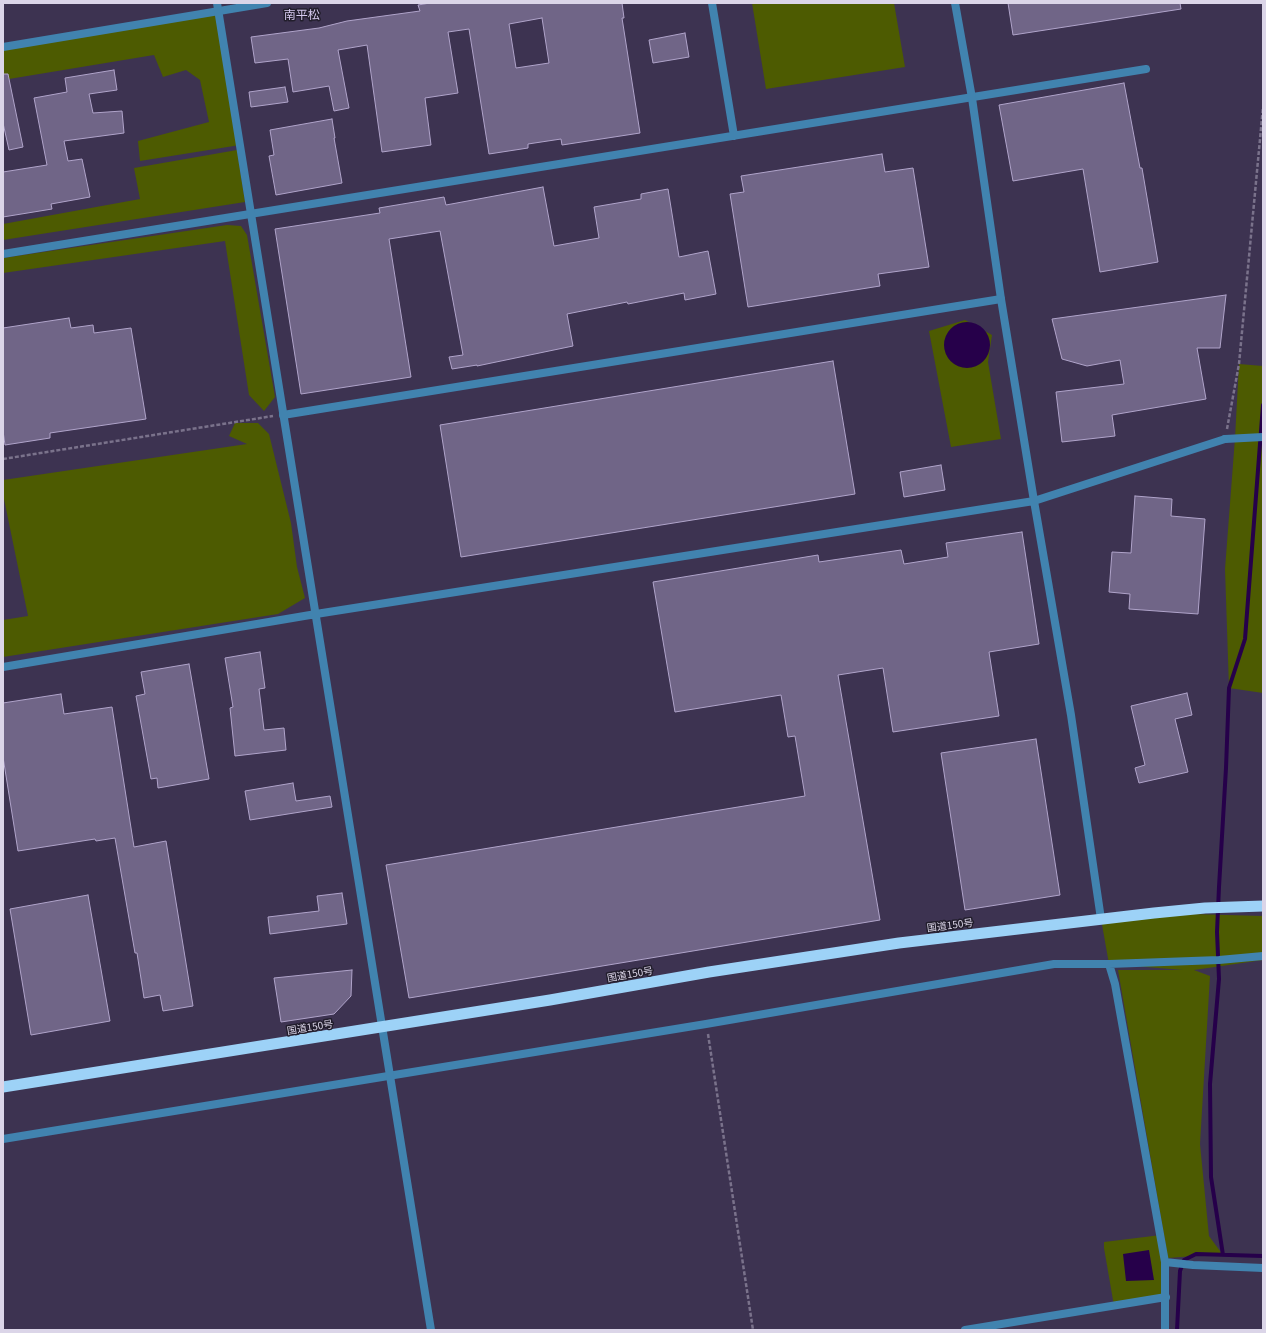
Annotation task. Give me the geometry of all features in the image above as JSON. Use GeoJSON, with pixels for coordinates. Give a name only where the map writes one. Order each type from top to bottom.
{"type":"FeatureCollection","features":[{"type":"Feature","properties":{"kind":"highway","name":"国道150号"},"geometry":{"type":"LineString","coordinates":[[3,1087],[550,1000],[709,972],[899,943],[1205,908],[1263,906]]}},
{"type":"Feature","properties":{"kind":"street"},"geometry":{"type":"LineString","coordinates":[[3,47],[218,7],[267,3]]}},
{"type":"Feature","properties":{"kind":"street"},"geometry":{"type":"LineString","coordinates":[[712,3],[734,136]]}},
{"type":"Feature","properties":{"kind":"street"},"geometry":{"type":"LineString","coordinates":[[955,3],[972,98],[1001,299],[1071,714],[1101,919]]}},
{"type":"Feature","properties":{"kind":"street"},"geometry":{"type":"LineString","coordinates":[[218,7],[250,214],[431,1330]]}},
{"type":"Feature","properties":{"kind":"street"},"geometry":{"type":"LineString","coordinates":[[3,254],[1146,69]]}},
{"type":"Feature","properties":{"kind":"street"},"geometry":{"type":"LineString","coordinates":[[283,415],[1001,299]]}},
{"type":"Feature","properties":{"kind":"street"},"geometry":{"type":"LineString","coordinates":[[3,667],[316,614],[1034,501],[1225,439],[1263,438]]}},
{"type":"Feature","properties":{"kind":"street"},"geometry":{"type":"LineString","coordinates":[[3,1139],[706,1024],[1054,964],[1110,964],[1219,960],[1263,956]]}},
{"type":"Feature","properties":{"kind":"street"},"geometry":{"type":"LineString","coordinates":[[1110,964],[1115,984],[1165,1262],[1165,1330]]}},
{"type":"Feature","properties":{"kind":"street"},"geometry":{"type":"LineString","coordinates":[[1165,1262],[1193,1265],[1263,1268]]}},
{"type":"Feature","properties":{"kind":"street"},"geometry":{"type":"LineString","coordinates":[[965,1330],[1166,1297]]}},
{"type":"Feature","properties":{"kind":"path"},"geometry":{"type":"LineString","coordinates":[[1225,439],[1239,364],[1263,107]]}},
{"type":"Feature","properties":{"kind":"path"},"geometry":{"type":"LineString","coordinates":[[3,459],[283,415]]}},
{"type":"Feature","properties":{"kind":"path"},"geometry":{"type":"LineString","coordinates":[[706,1024],[753,1330]]}},
{"type":"Feature","properties":{"kind":"green space"},"geometry":{"type":"Polygon","coordinates":[[[752,3],[894,3],[905,67],[766,89],[752,3]]]}},
{"type":"Feature","properties":{"kind":"green space"},"geometry":{"type":"Polygon","coordinates":[[[219,11],[240,145],[140,161],[138,141],[209,122],[200,80],[186,70],[163,77],[154,55],[3,80],[3,47],[219,11]]]}},
{"type":"Feature","properties":{"kind":"green space"},"geometry":{"type":"Polygon","coordinates":[[[237,150],[245,202],[3,240],[3,224],[140,199],[134,168],[237,150]]]}},
{"type":"Feature","properties":{"kind":"green space"},"geometry":{"type":"Polygon","coordinates":[[[227,225],[241,226],[247,235],[275,397],[264,411],[249,395],[225,241],[3,273],[3,258],[227,225]]]}},
{"type":"Feature","properties":{"kind":"green space"},"geometry":{"type":"Polygon","coordinates":[[[965,320],[992,335],[988,362],[1001,439],[951,447],[929,331],[965,320]]]}},
{"type":"Feature","properties":{"kind":"green space"},"geometry":{"type":"Polygon","coordinates":[[[1239,364],[1263,366],[1263,693],[1229,688],[1225,569],[1239,364]]]}},
{"type":"Feature","properties":{"kind":"green space"},"geometry":{"type":"Polygon","coordinates":[[[235,423],[258,423],[269,434],[291,523],[297,567],[305,598],[278,614],[3,657],[3,620],[28,616],[3,494],[3,480],[247,444],[229,436],[235,423]]]}},
{"type":"Feature","properties":{"kind":"green space"},"geometry":{"type":"Polygon","coordinates":[[[1154,913],[1263,916],[1263,960],[1194,970],[1210,976],[1200,1144],[1209,1236],[1223,1255],[1168,1258],[1118,970],[1183,970],[1109,964],[1101,919],[1154,913]]]}},
{"type":"Feature","properties":{"kind":"green space"},"geometry":{"type":"Polygon","coordinates":[[[1161,1235],[1166,1297],[1114,1306],[1104,1242],[1161,1235]]]}},
{"type":"Feature","properties":{"kind":"shaded area"},"geometry":{"type":"Polygon","coordinates":[[[967,322],[980,326],[986,332],[990,345],[986,358],[980,364],[967,368],[954,364],[948,358],[944,345],[948,332],[954,326],[967,322]]]}},
{"type":"Feature","properties":{"kind":"shaded area"},"geometry":{"type":"Polygon","coordinates":[[[1149,1250],[1154,1280],[1126,1281],[1123,1254],[1149,1250]]]}},
{"type":"Feature","properties":{"kind":"building"},"geometry":{"type":"Polygon","coordinates":[[[430,3],[622,3],[624,18],[622,18],[640,133],[562,145],[561,139],[528,144],[528,148],[489,154],[469,29],[448,32],[458,93],[425,98],[431,145],[382,152],[367,45],[338,50],[349,108],[334,111],[329,86],[293,92],[288,59],[255,63],[251,37],[319,28],[347,21],[420,11],[418,5],[430,3]],[[542,18],[509,24],[516,68],[549,63],[542,18]]]}},
{"type":"Feature","properties":{"kind":"building"},"geometry":{"type":"Polygon","coordinates":[[[1008,3],[1180,3],[1181,9],[1013,35],[1008,3]]]}},
{"type":"Feature","properties":{"kind":"building"},"geometry":{"type":"Polygon","coordinates":[[[685,33],[689,57],[653,63],[649,40],[685,33]]]}},
{"type":"Feature","properties":{"kind":"building"},"geometry":{"type":"Polygon","coordinates":[[[114,70],[117,90],[89,94],[93,113],[122,111],[124,133],[64,141],[68,161],[82,159],[90,197],[51,204],[52,209],[3,217],[3,172],[47,165],[34,98],[67,92],[65,78],[114,70]]]}},
{"type":"Feature","properties":{"kind":"building"},"geometry":{"type":"Polygon","coordinates":[[[3,74],[8,74],[23,147],[9,150],[3,123],[3,74]]]}},
{"type":"Feature","properties":{"kind":"building"},"geometry":{"type":"Polygon","coordinates":[[[1124,83],[1140,168],[1142,168],[1158,262],[1100,272],[1083,169],[1013,181],[999,105],[1124,83]]]}},
{"type":"Feature","properties":{"kind":"building"},"geometry":{"type":"Polygon","coordinates":[[[285,87],[288,102],[251,107],[249,92],[285,87]]]}},
{"type":"Feature","properties":{"kind":"building"},"geometry":{"type":"Polygon","coordinates":[[[332,119],[342,183],[276,195],[269,156],[274,155],[270,130],[332,119]]]}},
{"type":"Feature","properties":{"kind":"building"},"geometry":{"type":"Polygon","coordinates":[[[882,154],[885,172],[913,168],[929,267],[878,274],[880,286],[748,307],[730,194],[744,192],[741,176],[882,154]]]}},
{"type":"Feature","properties":{"kind":"building"},"geometry":{"type":"Polygon","coordinates":[[[543,187],[554,246],[599,238],[594,207],[641,199],[641,194],[668,189],[679,257],[708,251],[716,294],[685,300],[684,293],[628,304],[627,302],[567,314],[573,346],[477,366],[452,369],[449,357],[463,355],[440,231],[389,239],[411,377],[301,394],[275,229],[380,213],[379,208],[444,197],[446,205],[543,187]]]}},
{"type":"Feature","properties":{"kind":"building"},"geometry":{"type":"Polygon","coordinates":[[[1226,295],[1220,348],[1197,348],[1206,399],[1112,415],[1115,436],[1062,442],[1056,392],[1124,384],[1120,360],[1087,366],[1062,359],[1052,319],[1226,295]]]}},
{"type":"Feature","properties":{"kind":"building"},"geometry":{"type":"Polygon","coordinates":[[[69,318],[71,328],[93,325],[94,333],[131,328],[146,419],[50,433],[50,438],[5,445],[3,431],[3,328],[69,318]]]}},
{"type":"Feature","properties":{"kind":"building"},"geometry":{"type":"Polygon","coordinates":[[[833,361],[855,494],[461,557],[440,425],[833,361]]]}},
{"type":"Feature","properties":{"kind":"building"},"geometry":{"type":"Polygon","coordinates":[[[941,465],[945,490],[904,497],[900,472],[941,465]]]}},
{"type":"Feature","properties":{"kind":"building"},"geometry":{"type":"Polygon","coordinates":[[[1135,496],[1172,499],[1171,516],[1205,519],[1198,614],[1129,609],[1130,594],[1109,592],[1112,552],[1131,553],[1135,496]]]}},
{"type":"Feature","properties":{"kind":"building"},"geometry":{"type":"Polygon","coordinates":[[[1022,532],[1039,644],[989,652],[999,716],[893,732],[883,668],[838,675],[880,920],[409,998],[386,865],[805,796],[795,736],[788,737],[781,695],[675,712],[653,582],[818,555],[819,562],[901,550],[904,564],[948,557],[946,543],[1022,532]]]}},
{"type":"Feature","properties":{"kind":"building"},"geometry":{"type":"Polygon","coordinates":[[[260,652],[265,688],[259,689],[264,730],[284,728],[286,750],[235,756],[230,708],[233,707],[225,658],[260,652]]]}},
{"type":"Feature","properties":{"kind":"building"},"geometry":{"type":"Polygon","coordinates":[[[189,664],[209,779],[158,788],[157,778],[151,779],[136,696],[145,694],[141,672],[189,664]]]}},
{"type":"Feature","properties":{"kind":"building"},"geometry":{"type":"Polygon","coordinates":[[[1187,693],[1192,715],[1175,719],[1188,772],[1139,783],[1135,768],[1145,765],[1131,706],[1187,693]]]}},
{"type":"Feature","properties":{"kind":"building"},"geometry":{"type":"Polygon","coordinates":[[[61,694],[64,714],[112,707],[134,847],[166,841],[193,1006],[163,1011],[160,995],[144,998],[115,838],[96,841],[95,839],[18,851],[3,757],[3,703],[61,694]]]}},
{"type":"Feature","properties":{"kind":"building"},"geometry":{"type":"Polygon","coordinates":[[[1036,739],[1060,895],[965,910],[941,753],[1036,739]]]}},
{"type":"Feature","properties":{"kind":"building"},"geometry":{"type":"Polygon","coordinates":[[[293,783],[296,801],[330,796],[332,807],[250,820],[245,791],[293,783]]]}},
{"type":"Feature","properties":{"kind":"building"},"geometry":{"type":"Polygon","coordinates":[[[342,893],[347,924],[270,934],[268,917],[319,911],[317,896],[342,893]]]}},
{"type":"Feature","properties":{"kind":"building"},"geometry":{"type":"Polygon","coordinates":[[[88,895],[110,1021],[31,1035],[10,909],[88,895]]]}},
{"type":"Feature","properties":{"kind":"building"},"geometry":{"type":"Polygon","coordinates":[[[352,970],[351,996],[334,1014],[281,1022],[274,978],[352,970]]]}},
{"type":"Feature","properties":{"kind":"waterway"},"geometry":{"type":"LineString","coordinates":[[1223,1255],[1211,1177],[1210,1084],[1219,979],[1217,932],[1219,887],[1229,688],[1245,639],[1263,405]]}},
{"type":"Feature","properties":{"kind":"waterway"},"geometry":{"type":"LineString","coordinates":[[1177,1330],[1180,1271],[1184,1260],[1196,1254],[1263,1256]]}},
{"type":"Feature","properties":{"kind":"district","name":"南平松"},"geometry":{"type":"Point","coordinates":[302,14]}}]}
